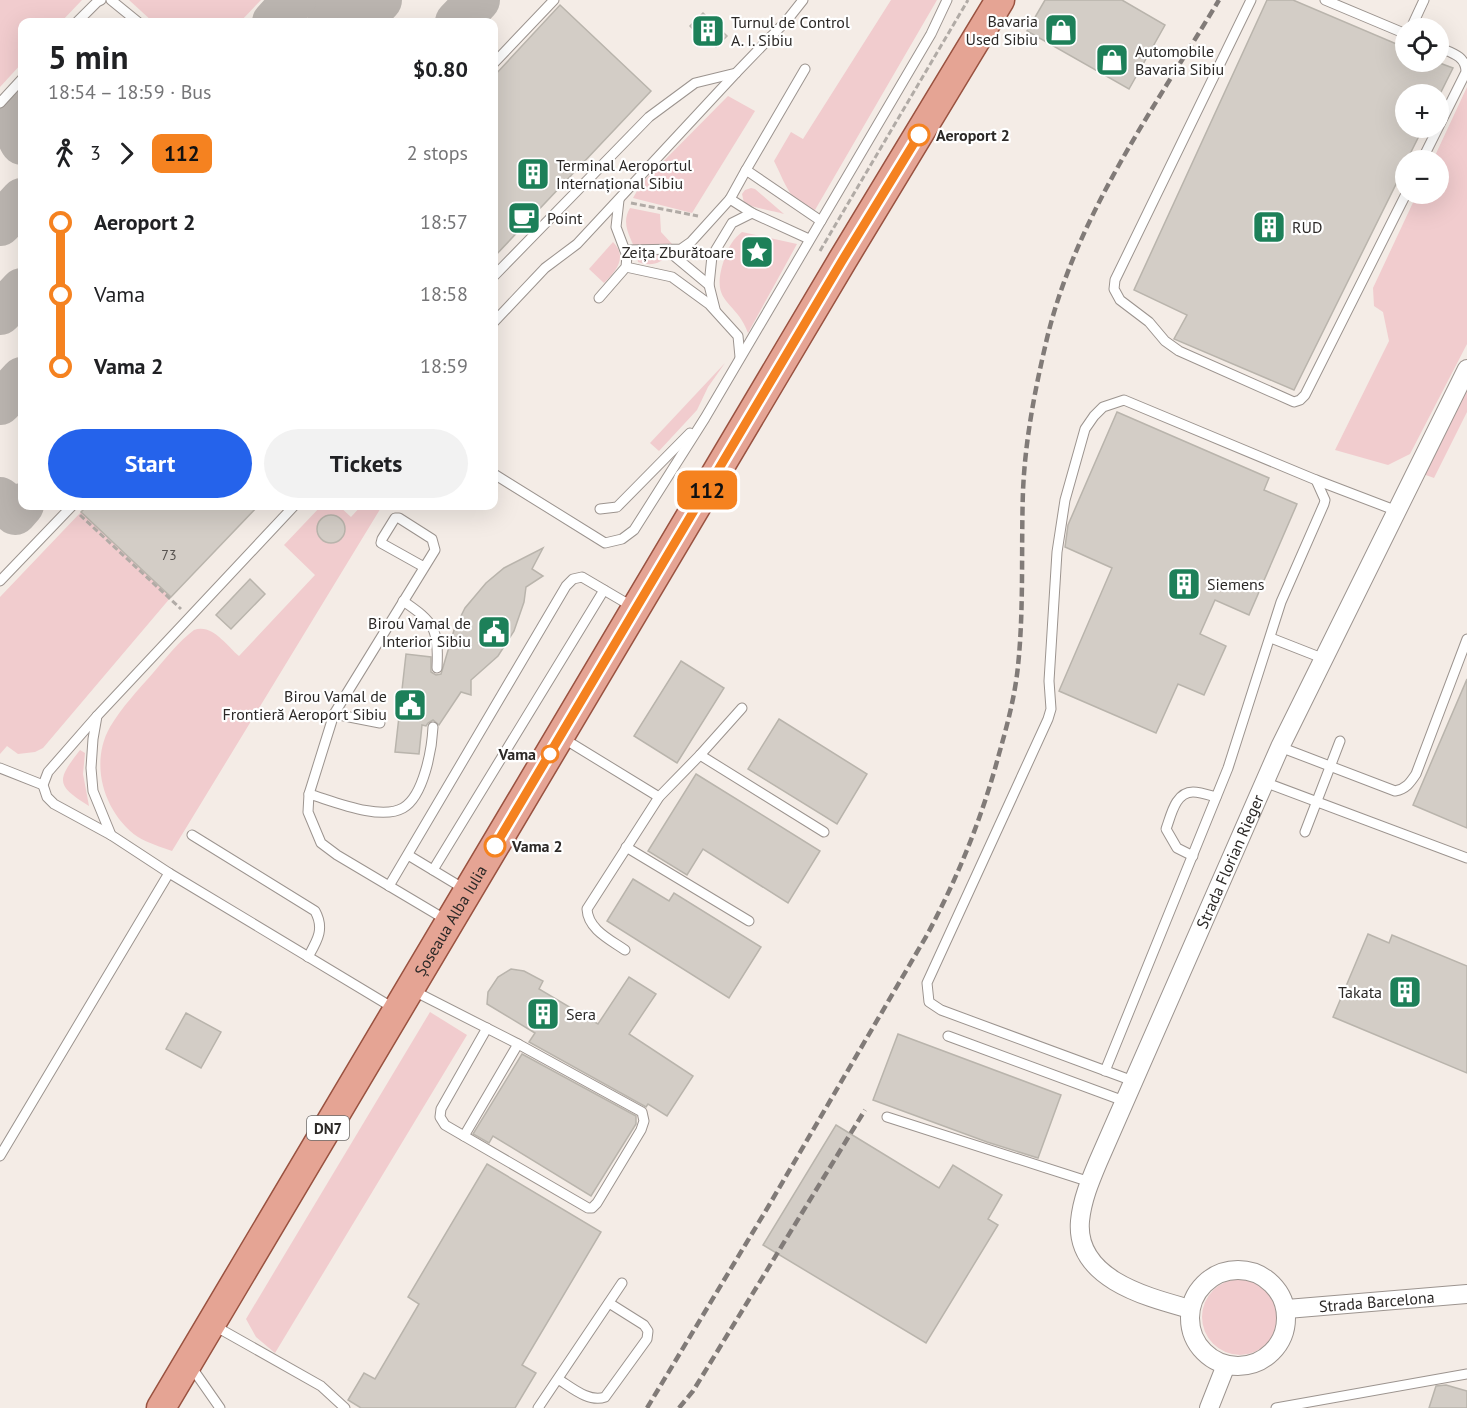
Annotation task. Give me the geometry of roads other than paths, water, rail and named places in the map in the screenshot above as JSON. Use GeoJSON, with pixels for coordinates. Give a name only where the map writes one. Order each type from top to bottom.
{"type":"FeatureCollection","features":[{"type":"Feature","properties":{"kind":"main road","name":"Șoseaua Alba Iulia"},"geometry":{"type":"LineString","coordinates":[[161,1408],[842,261],[1000,0]]}},
{"type":"Feature","properties":{"kind":"street","name":"Strada Florian Rieger"},"geometry":{"type":"LineString","coordinates":[[1190,1310],[1153,1299],[1125,1287],[1104,1273],[1092,1261],[1084,1247],[1080,1222],[1090,1182],[1280,747],[1322,658],[1467,369]]}},
{"type":"Feature","properties":{"kind":"street"},"geometry":{"type":"LineString","coordinates":[[1246,1269],[1260,1274],[1273,1283],[1282,1295],[1287,1309],[1287,1325],[1282,1341],[1272,1354],[1258,1363],[1242,1367],[1226,1365],[1213,1360],[1194,1338],[1190,1324],[1190,1310],[1195,1295],[1204,1283],[1216,1274],[1231,1270],[1246,1269]]}},
{"type":"Feature","properties":{"kind":"street","name":"Strada Barcelona"},"geometry":{"type":"LineString","coordinates":[[1287,1309],[1467,1294]]}},
{"type":"Feature","properties":{"kind":"street"},"geometry":{"type":"LineString","coordinates":[[1215,1406],[1226,1365]]}},
{"type":"Feature","properties":{"kind":"lane"},"geometry":{"type":"LineString","coordinates":[[80,18],[101,0]]}},
{"type":"Feature","properties":{"kind":"lane"},"geometry":{"type":"LineString","coordinates":[[111,0],[133,18]]}},
{"type":"Feature","properties":{"kind":"lane"},"geometry":{"type":"LineString","coordinates":[[498,59],[554,0]]}},
{"type":"Feature","properties":{"kind":"lane"},"geometry":{"type":"LineString","coordinates":[[498,318],[545,268],[577,244],[736,72],[788,20],[803,0]]}},
{"type":"Feature","properties":{"kind":"lane"},"geometry":{"type":"LineString","coordinates":[[498,477],[605,543],[622,540],[634,530],[705,418],[931,34],[947,0]]}},
{"type":"Feature","properties":{"kind":"lane"},"geometry":{"type":"LineString","coordinates":[[1251,0],[1115,280],[1114,289],[1120,300],[1149,322],[1165,341],[1179,351],[1294,402],[1300,400],[1401,204]]}},
{"type":"Feature","properties":{"kind":"lane"},"geometry":{"type":"LineString","coordinates":[[1324,0],[1395,29]]}},
{"type":"Feature","properties":{"kind":"lane"},"geometry":{"type":"LineString","coordinates":[[1416,18],[1424,0]]}},
{"type":"Feature","properties":{"kind":"lane"},"geometry":{"type":"LineString","coordinates":[[1427,150],[1466,72],[1466,65],[1461,57],[1449,52]]}},
{"type":"Feature","properties":{"kind":"lane"},"geometry":{"type":"LineString","coordinates":[[625,250],[681,249],[691,242],[729,199],[805,69]]}},
{"type":"Feature","properties":{"kind":"lane"},"geometry":{"type":"LineString","coordinates":[[498,272],[649,117],[694,83],[736,72]]}},
{"type":"Feature","properties":{"kind":"lane"},"geometry":{"type":"LineString","coordinates":[[0,103],[18,84]]}},
{"type":"Feature","properties":{"kind":"lane"},"geometry":{"type":"LineString","coordinates":[[746,170],[821,221]]}},
{"type":"Feature","properties":{"kind":"lane"},"geometry":{"type":"LineString","coordinates":[[599,298],[626,267],[627,256],[616,227],[619,197]]}},
{"type":"Feature","properties":{"kind":"lane"},"geometry":{"type":"LineString","coordinates":[[729,199],[752,213],[809,239]]}},
{"type":"Feature","properties":{"kind":"lane"},"geometry":{"type":"LineString","coordinates":[[716,312],[710,285],[712,256],[732,223],[752,213]]}},
{"type":"Feature","properties":{"kind":"lane"},"geometry":{"type":"LineString","coordinates":[[667,250],[710,285]]}},
{"type":"Feature","properties":{"kind":"lane"},"geometry":{"type":"LineString","coordinates":[[626,267],[672,277],[709,304],[738,336],[740,357]]}},
{"type":"Feature","properties":{"kind":"lane"},"geometry":{"type":"LineString","coordinates":[[1133,1082],[941,1010],[929,1002],[927,983],[1048,719],[1051,708],[1049,681],[1058,552],[1065,500],[1085,429],[1103,407],[1124,400],[1396,511]]}},
{"type":"Feature","properties":{"kind":"lane"},"geometry":{"type":"LineString","coordinates":[[600,509],[617,507],[705,418]]}},
{"type":"Feature","properties":{"kind":"lane"},"geometry":{"type":"LineString","coordinates":[[1105,1071],[1228,768],[1281,602],[1324,504],[1325,500],[1316,480]]}},
{"type":"Feature","properties":{"kind":"lane"},"geometry":{"type":"LineString","coordinates":[[0,581],[68,510]]}},
{"type":"Feature","properties":{"kind":"lane"},"geometry":{"type":"LineString","coordinates":[[290,510],[189,616],[48,772],[43,785],[47,797],[54,804],[111,835],[308,957],[404,1000],[487,1028],[642,1112],[644,1121],[641,1130],[592,1208],[588,1208],[445,1125],[440,1117],[441,1110],[487,1028]]}},
{"type":"Feature","properties":{"kind":"lane"},"geometry":{"type":"LineString","coordinates":[[424,567],[381,543],[395,519],[399,518],[432,539],[435,550],[334,714],[309,794],[308,812],[321,843],[450,923]]}},
{"type":"Feature","properties":{"kind":"lane"},"geometry":{"type":"LineString","coordinates":[[389,886],[566,586],[573,579],[582,577],[636,609]]}},
{"type":"Feature","properties":{"kind":"lane"},"geometry":{"type":"LineString","coordinates":[[433,870],[604,590]]}},
{"type":"Feature","properties":{"kind":"lane"},"geometry":{"type":"LineString","coordinates":[[403,601],[426,616],[434,628],[438,652],[436,668]]}},
{"type":"Feature","properties":{"kind":"lane"},"geometry":{"type":"LineString","coordinates":[[1270,638],[1322,658]]}},
{"type":"Feature","properties":{"kind":"lane"},"geometry":{"type":"LineString","coordinates":[[1280,747],[1395,791],[1409,786],[1416,774],[1467,639]]}},
{"type":"Feature","properties":{"kind":"lane"},"geometry":{"type":"LineString","coordinates":[[625,950],[592,926],[587,917],[587,909],[659,797],[742,708]]}},
{"type":"Feature","properties":{"kind":"lane"},"geometry":{"type":"LineString","coordinates":[[334,714],[380,723]]}},
{"type":"Feature","properties":{"kind":"lane"},"geometry":{"type":"LineString","coordinates":[[97,716],[91,768],[93,791],[111,835]]}},
{"type":"Feature","properties":{"kind":"lane"},"geometry":{"type":"LineString","coordinates":[[309,794],[372,812],[404,808],[420,785],[427,764],[433,727]]}},
{"type":"Feature","properties":{"kind":"lane"},"geometry":{"type":"LineString","coordinates":[[560,737],[659,797]]}},
{"type":"Feature","properties":{"kind":"lane"},"geometry":{"type":"LineString","coordinates":[[1305,832],[1340,741]]}},
{"type":"Feature","properties":{"kind":"lane"},"geometry":{"type":"LineString","coordinates":[[700,755],[824,832]]}},
{"type":"Feature","properties":{"kind":"lane"},"geometry":{"type":"LineString","coordinates":[[0,768],[43,785]]}},
{"type":"Feature","properties":{"kind":"lane"},"geometry":{"type":"LineString","coordinates":[[1264,782],[1467,858]]}},
{"type":"Feature","properties":{"kind":"lane"},"geometry":{"type":"LineString","coordinates":[[1193,856],[1177,848],[1166,829],[1174,805],[1184,794],[1192,792],[1216,797]]}},
{"type":"Feature","properties":{"kind":"lane"},"geometry":{"type":"LineString","coordinates":[[192,835],[315,911],[319,919],[319,936],[308,957]]}},
{"type":"Feature","properties":{"kind":"lane"},"geometry":{"type":"LineString","coordinates":[[626,847],[749,921]]}},
{"type":"Feature","properties":{"kind":"lane"},"geometry":{"type":"LineString","coordinates":[[408,855],[468,891]]}},
{"type":"Feature","properties":{"kind":"lane"},"geometry":{"type":"LineString","coordinates":[[0,1156],[169,873]]}},
{"type":"Feature","properties":{"kind":"lane"},"geometry":{"type":"LineString","coordinates":[[948,1036],[1125,1101]]}},
{"type":"Feature","properties":{"kind":"lane"},"geometry":{"type":"LineString","coordinates":[[464,1136],[518,1044]]}},
{"type":"Feature","properties":{"kind":"lane"},"geometry":{"type":"LineString","coordinates":[[887,1117],[1090,1182]]}},
{"type":"Feature","properties":{"kind":"lane"},"geometry":{"type":"LineString","coordinates":[[538,1408],[622,1283]]}},
{"type":"Feature","properties":{"kind":"lane"},"geometry":{"type":"LineString","coordinates":[[558,1378],[590,1398],[598,1400],[605,1397],[647,1339],[648,1331],[644,1325],[609,1303]]}},
{"type":"Feature","properties":{"kind":"lane"},"geometry":{"type":"LineString","coordinates":[[211,1324],[321,1386],[345,1408]]}},
{"type":"Feature","properties":{"kind":"lane"},"geometry":{"type":"LineString","coordinates":[[188,1362],[220,1408]]}},
{"type":"Feature","properties":{"kind":"lane"},"geometry":{"type":"LineString","coordinates":[[1276,1408],[1467,1374]]}},
{"type":"Feature","properties":{"kind":"railway"},"geometry":{"type":"LineString","coordinates":[[647,1408],[927,935],[968,847],[992,778],[1015,688],[1021,622],[1023,491],[1026,455],[1037,383],[1058,300],[1095,210],[1118,167],[1219,0]]}},
{"type":"Feature","properties":{"kind":"railway"},"geometry":{"type":"LineString","coordinates":[[679,1408],[693,1391],[865,1110]]}},
{"type":"Feature","properties":{"kind":"place","name":"Bavaria Used Sibiu"},"geometry":{"type":"Point","coordinates":[1061,30]}},
{"type":"Feature","properties":{"kind":"place","name":"Turnul de Control A. I. Sibiu"},"geometry":{"type":"Point","coordinates":[708,31]}},
{"type":"Feature","properties":{"kind":"place","name":"Automobile Bavaria Sibiu"},"geometry":{"type":"Point","coordinates":[1112,60]}},
{"type":"Feature","properties":{"kind":"place","name":"Aeroport 2"},"geometry":{"type":"Point","coordinates":[919,135]}},
{"type":"Feature","properties":{"kind":"place","name":"Terminal Aeroportul Internațional Sibiu"},"geometry":{"type":"Point","coordinates":[533,174]}},
{"type":"Feature","properties":{"kind":"place","name":"Point"},"geometry":{"type":"Point","coordinates":[524,218]}},
{"type":"Feature","properties":{"kind":"place","name":"RUD"},"geometry":{"type":"Point","coordinates":[1269,227]}},
{"type":"Feature","properties":{"kind":"place","name":"Zeița Zburătoare"},"geometry":{"type":"Point","coordinates":[757,252]}},
{"type":"Feature","properties":{"kind":"place","name":"Siemens"},"geometry":{"type":"Point","coordinates":[1184,584]}},
{"type":"Feature","properties":{"kind":"place","name":"Birou Vamal de Interior Sibiu"},"geometry":{"type":"Point","coordinates":[494,632]}},
{"type":"Feature","properties":{"kind":"place","name":"Birou Vamal de Frontieră Aeroport Sibiu"},"geometry":{"type":"Point","coordinates":[410,705]}},
{"type":"Feature","properties":{"kind":"place","name":"Vama"},"geometry":{"type":"Point","coordinates":[550,754]}},
{"type":"Feature","properties":{"kind":"place","name":"Vama 2"},"geometry":{"type":"Point","coordinates":[495,846]}},
{"type":"Feature","properties":{"kind":"place","name":"Takata"},"geometry":{"type":"Point","coordinates":[1405,992]}},
{"type":"Feature","properties":{"kind":"place","name":"Sera"},"geometry":{"type":"Point","coordinates":[543,1014]}}]}
